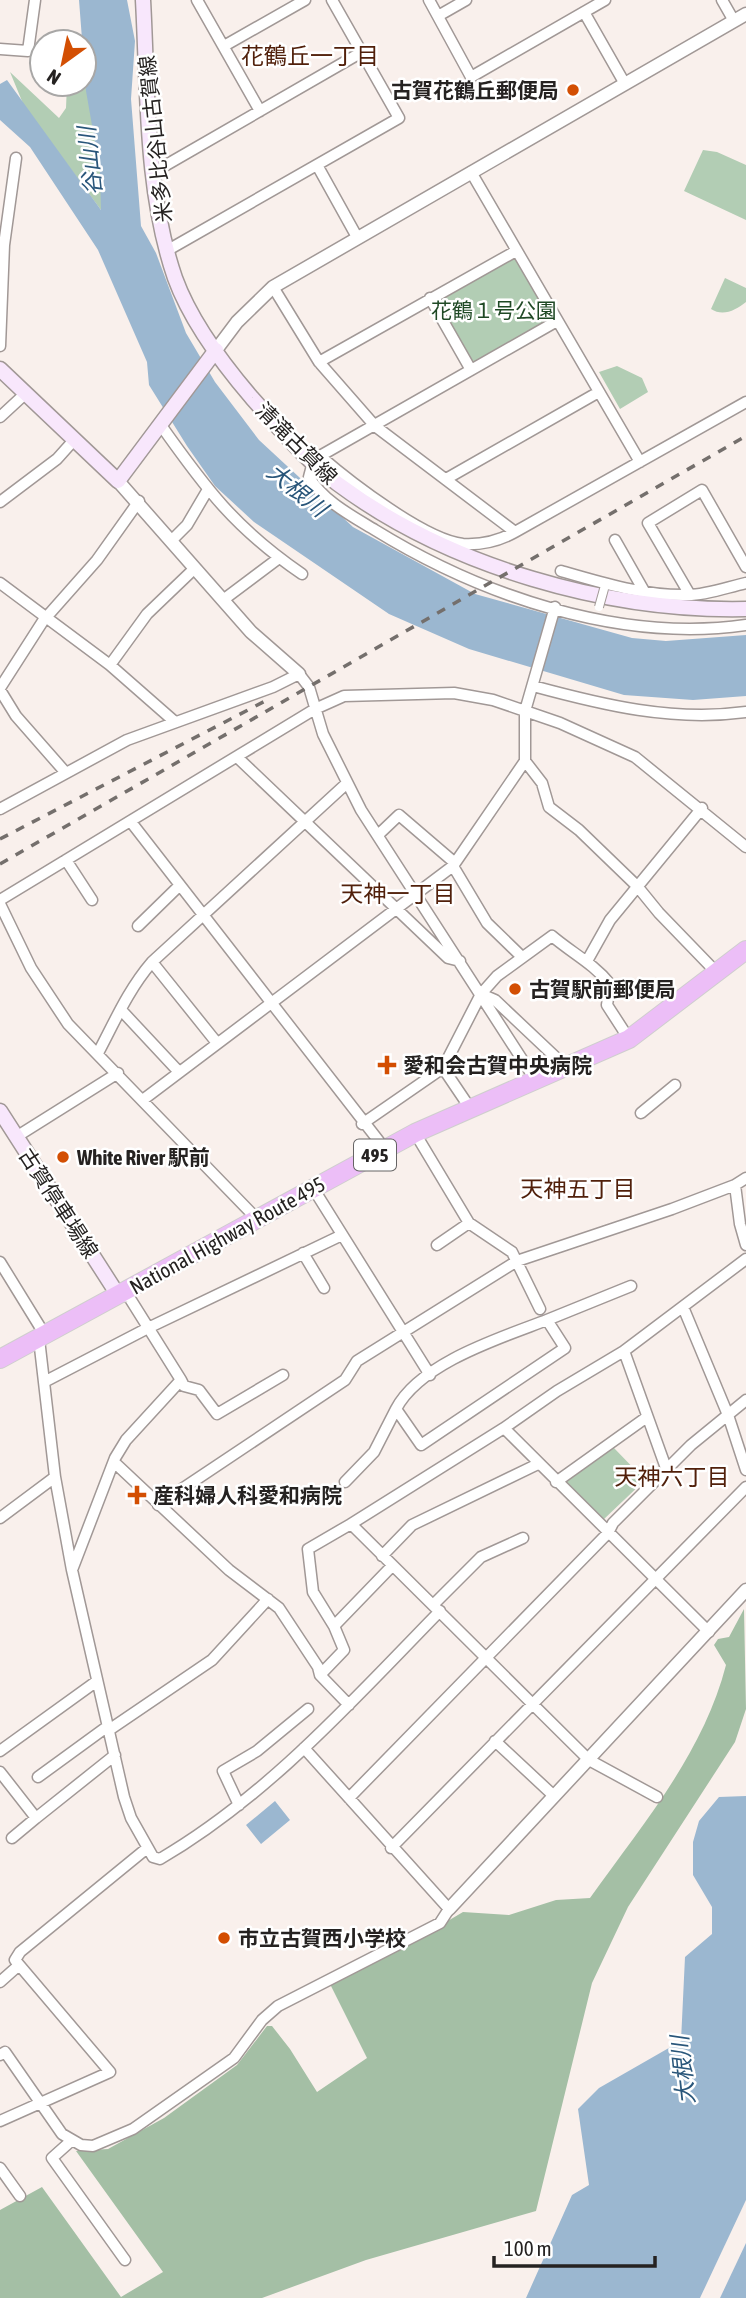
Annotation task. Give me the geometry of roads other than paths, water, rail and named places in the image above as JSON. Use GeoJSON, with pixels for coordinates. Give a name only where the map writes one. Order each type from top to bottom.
{"type":"FeatureCollection","features":[{"type":"Feature","properties":{"kind":"highway","name":"National Highway Route 495"},"geometry":{"type":"LineString","coordinates":[[0,1359],[415,1133],[629,1039],[746,950]]}},
{"type":"Feature","properties":{"kind":"main road","name":"米多比谷山古賀線"},"geometry":{"type":"LineString","coordinates":[[143,0],[155,172],[168,250],[187,305],[212,356]]}},
{"type":"Feature","properties":{"kind":"main road"},"geometry":{"type":"LineString","coordinates":[[0,369],[118,481],[212,356]]}},
{"type":"Feature","properties":{"kind":"main road","name":"清滝古賀線"},"geometry":{"type":"LineString","coordinates":[[212,356],[316,459],[336,483],[410,530],[502,567],[601,597],[691,610],[746,609]]}},
{"type":"Feature","properties":{"kind":"main road","name":"古賀停車場線"},"geometry":{"type":"LineString","coordinates":[[0,1111],[118,1295]]}},
{"type":"Feature","properties":{"kind":"street"},"geometry":{"type":"LineString","coordinates":[[0,49],[27,51],[35,0]]}},
{"type":"Feature","properties":{"kind":"street"},"geometry":{"type":"LineString","coordinates":[[197,0],[260,111]]}},
{"type":"Feature","properties":{"kind":"street"},"geometry":{"type":"LineString","coordinates":[[224,46],[305,0]]}},
{"type":"Feature","properties":{"kind":"street"},"geometry":{"type":"LineString","coordinates":[[168,250],[399,118],[332,0]]}},
{"type":"Feature","properties":{"kind":"street"},"geometry":{"type":"LineString","coordinates":[[429,0],[471,77],[605,0]]}},
{"type":"Feature","properties":{"kind":"street"},"geometry":{"type":"LineString","coordinates":[[438,16],[466,0]]}},
{"type":"Feature","properties":{"kind":"street"},"geometry":{"type":"LineString","coordinates":[[722,0],[734,21]]}},
{"type":"Feature","properties":{"kind":"street"},"geometry":{"type":"LineString","coordinates":[[584,12],[625,84]]}},
{"type":"Feature","properties":{"kind":"street"},"geometry":{"type":"LineString","coordinates":[[212,356],[237,322],[273,287],[746,14]]}},
{"type":"Feature","properties":{"kind":"street"},"geometry":{"type":"LineString","coordinates":[[155,172],[362,52]]}},
{"type":"Feature","properties":{"kind":"street"},"geometry":{"type":"LineString","coordinates":[[0,346],[2,244],[16,158]]}},
{"type":"Feature","properties":{"kind":"street"},"geometry":{"type":"LineString","coordinates":[[317,165],[357,237]]}},
{"type":"Feature","properties":{"kind":"street"},"geometry":{"type":"LineString","coordinates":[[471,172],[597,393],[640,462]]}},
{"type":"Feature","properties":{"kind":"street"},"geometry":{"type":"LineString","coordinates":[[319,362],[516,251]]}},
{"type":"Feature","properties":{"kind":"street"},"geometry":{"type":"LineString","coordinates":[[273,287],[319,362],[375,426],[515,532]]}},
{"type":"Feature","properties":{"kind":"street"},"geometry":{"type":"LineString","coordinates":[[430,298],[471,370]]}},
{"type":"Feature","properties":{"kind":"street"},"geometry":{"type":"LineString","coordinates":[[557,321],[316,459],[308,471],[315,487],[360,521],[405,549],[502,594],[554,611],[651,628],[691,630],[746,625]]}},
{"type":"Feature","properties":{"kind":"street"},"geometry":{"type":"LineString","coordinates":[[0,418],[26,393]]}},
{"type":"Feature","properties":{"kind":"street"},"geometry":{"type":"LineString","coordinates":[[446,479],[597,393]]}},
{"type":"Feature","properties":{"kind":"street"},"geometry":{"type":"LineString","coordinates":[[316,459],[400,516],[456,542],[484,543],[515,532],[746,402]]}},
{"type":"Feature","properties":{"kind":"street"},"geometry":{"type":"LineString","coordinates":[[160,424],[207,491],[244,530],[302,574]]}},
{"type":"Feature","properties":{"kind":"street"},"geometry":{"type":"LineString","coordinates":[[0,502],[57,460],[74,440]]}},
{"type":"Feature","properties":{"kind":"street"},"geometry":{"type":"LineString","coordinates":[[118,481],[139,501],[251,632],[299,674],[309,687],[323,734],[346,784],[536,1081]]}},
{"type":"Feature","properties":{"kind":"street"},"geometry":{"type":"LineString","coordinates":[[690,596],[648,523],[702,490],[746,567]]}},
{"type":"Feature","properties":{"kind":"street"},"geometry":{"type":"LineString","coordinates":[[172,540],[187,526],[207,491]]}},
{"type":"Feature","properties":{"kind":"street"},"geometry":{"type":"LineString","coordinates":[[66,773],[16,716],[0,689],[49,617],[97,560],[139,501]]}},
{"type":"Feature","properties":{"kind":"street"},"geometry":{"type":"LineString","coordinates":[[615,540],[645,591]]}},
{"type":"Feature","properties":{"kind":"street"},"geometry":{"type":"LineString","coordinates":[[223,600],[279,558]]}},
{"type":"Feature","properties":{"kind":"street"},"geometry":{"type":"LineString","coordinates":[[110,665],[147,614],[195,568]]}},
{"type":"Feature","properties":{"kind":"street"},"geometry":{"type":"LineString","coordinates":[[561,571],[645,591],[690,596],[746,583]]}},
{"type":"Feature","properties":{"kind":"street"},"geometry":{"type":"LineString","coordinates":[[0,583],[110,665],[175,722]]}},
{"type":"Feature","properties":{"kind":"street"},"geometry":{"type":"LineString","coordinates":[[600,607],[604,589]]}},
{"type":"Feature","properties":{"kind":"street"},"geometry":{"type":"LineString","coordinates":[[144,1099],[454,865],[525,761],[525,711],[554,611]]}},
{"type":"Feature","properties":{"kind":"street"},"geometry":{"type":"LineString","coordinates":[[0,809],[127,740],[273,687],[299,674]]}},
{"type":"Feature","properties":{"kind":"street"},"geometry":{"type":"LineString","coordinates":[[533,686],[654,714],[724,715],[746,712]]}},
{"type":"Feature","properties":{"kind":"street"},"geometry":{"type":"LineString","coordinates":[[257,1219],[60,1013],[30,968],[0,902],[315,709],[344,696],[445,693],[471,695],[569,727],[635,757],[702,808],[746,847]]}},
{"type":"Feature","properties":{"kind":"street"},"geometry":{"type":"LineString","coordinates":[[237,757],[448,958],[460,961]]}},
{"type":"Feature","properties":{"kind":"street"},"geometry":{"type":"LineString","coordinates":[[525,761],[542,783],[549,807],[579,830],[638,886],[659,913],[717,973]]}},
{"type":"Feature","properties":{"kind":"street"},"geometry":{"type":"LineString","coordinates":[[98,1053],[122,1011],[125,996],[152,962],[346,784]]}},
{"type":"Feature","properties":{"kind":"street"},"geometry":{"type":"LineString","coordinates":[[587,961],[610,920],[702,808]]}},
{"type":"Feature","properties":{"kind":"street"},"geometry":{"type":"LineString","coordinates":[[378,835],[399,815],[454,865],[487,923],[522,957]]}},
{"type":"Feature","properties":{"kind":"street"},"geometry":{"type":"LineString","coordinates":[[131,822],[362,1124],[385,1149]]}},
{"type":"Feature","properties":{"kind":"street"},"geometry":{"type":"LineString","coordinates":[[66,860],[92,900]]}},
{"type":"Feature","properties":{"kind":"street"},"geometry":{"type":"LineString","coordinates":[[138,926],[180,886]]}},
{"type":"Feature","properties":{"kind":"street"},"geometry":{"type":"LineString","coordinates":[[362,1124],[443,1068],[481,994],[497,976],[552,936],[587,961],[610,984],[607,1005],[629,1039]]}},
{"type":"Feature","properties":{"kind":"street"},"geometry":{"type":"LineString","coordinates":[[152,962],[217,1043]]}},
{"type":"Feature","properties":{"kind":"street"},"geometry":{"type":"LineString","coordinates":[[481,994],[495,1000],[566,1068]]}},
{"type":"Feature","properties":{"kind":"street"},"geometry":{"type":"LineString","coordinates":[[122,1011],[180,1072]]}},
{"type":"Feature","properties":{"kind":"street"},"geometry":{"type":"LineString","coordinates":[[443,1068],[470,1108]]}},
{"type":"Feature","properties":{"kind":"street"},"geometry":{"type":"LineString","coordinates":[[16,1137],[118,1073]]}},
{"type":"Feature","properties":{"kind":"street"},"geometry":{"type":"LineString","coordinates":[[641,1113],[675,1084]]}},
{"type":"Feature","properties":{"kind":"street"},"geometry":{"type":"LineString","coordinates":[[415,1133],[469,1223],[498,1241],[517,1261],[540,1309]]}},
{"type":"Feature","properties":{"kind":"street"},"geometry":{"type":"LineString","coordinates":[[158,1505],[345,1380],[357,1360],[398,1334],[404,1334],[517,1261],[735,1185],[746,1178]]}},
{"type":"Feature","properties":{"kind":"street"},"geometry":{"type":"LineString","coordinates":[[735,1185],[740,1224],[746,1245]]}},
{"type":"Feature","properties":{"kind":"street"},"geometry":{"type":"LineString","coordinates":[[313,1188],[430,1375]]}},
{"type":"Feature","properties":{"kind":"street"},"geometry":{"type":"LineString","coordinates":[[437,1245],[469,1223]]}},
{"type":"Feature","properties":{"kind":"street"},"geometry":{"type":"LineString","coordinates":[[44,1382],[148,1328],[342,1235]]}},
{"type":"Feature","properties":{"kind":"street"},"geometry":{"type":"LineString","coordinates":[[303,1253],[324,1288]]}},
{"type":"Feature","properties":{"kind":"street"},"geometry":{"type":"LineString","coordinates":[[320,1675],[344,1650],[334,1626],[313,1592],[308,1549],[504,1428],[556,1391],[624,1351],[746,1259]]}},
{"type":"Feature","properties":{"kind":"street"},"geometry":{"type":"LineString","coordinates":[[0,1262],[42,1337],[44,1382],[55,1477],[72,1570],[131,1818],[146,1849],[153,1857],[160,1858],[198,1836],[239,1805],[349,1704],[481,1557],[523,1538]]}},
{"type":"Feature","properties":{"kind":"street"},"geometry":{"type":"LineString","coordinates":[[345,1482],[374,1452],[405,1391],[480,1346],[631,1286]]}},
{"type":"Feature","properties":{"kind":"street"},"geometry":{"type":"LineString","coordinates":[[118,1295],[130,1297],[184,1386],[199,1390],[218,1414],[284,1375]]}},
{"type":"Feature","properties":{"kind":"street"},"geometry":{"type":"LineString","coordinates":[[683,1307],[728,1415],[746,1470]]}},
{"type":"Feature","properties":{"kind":"street"},"geometry":{"type":"LineString","coordinates":[[396,1409],[421,1445],[565,1348],[547,1320]]}},
{"type":"Feature","properties":{"kind":"street"},"geometry":{"type":"LineString","coordinates":[[624,1351],[666,1468]]}},
{"type":"Feature","properties":{"kind":"street"},"geometry":{"type":"LineString","coordinates":[[72,1570],[126,1440],[181,1380]]}},
{"type":"Feature","properties":{"kind":"street"},"geometry":{"type":"LineString","coordinates":[[349,1798],[608,1533],[613,1523],[666,1468],[746,1400]]}},
{"type":"Feature","properties":{"kind":"street"},"geometry":{"type":"LineString","coordinates":[[556,1482],[647,1417]]}},
{"type":"Feature","properties":{"kind":"street"},"geometry":{"type":"LineString","coordinates":[[504,1428],[709,1632]]}},
{"type":"Feature","properties":{"kind":"street"},"geometry":{"type":"LineString","coordinates":[[115,1463],[229,1570],[279,1608],[318,1667],[320,1675],[349,1704]]}},
{"type":"Feature","properties":{"kind":"street"},"geometry":{"type":"LineString","coordinates":[[382,1556],[412,1525],[538,1464]]}},
{"type":"Feature","properties":{"kind":"street"},"geometry":{"type":"LineString","coordinates":[[0,1518],[55,1477]]}},
{"type":"Feature","properties":{"kind":"street"},"geometry":{"type":"LineString","coordinates":[[391,1848],[746,1487]]}},
{"type":"Feature","properties":{"kind":"street"},"geometry":{"type":"LineString","coordinates":[[351,1524],[589,1760],[657,1797]]}},
{"type":"Feature","properties":{"kind":"street"},"geometry":{"type":"LineString","coordinates":[[334,1626],[392,1566]]}},
{"type":"Feature","properties":{"kind":"street"},"geometry":{"type":"LineString","coordinates":[[0,2055],[5,2052],[39,2104],[62,2134],[71,2141],[93,2146],[133,2129],[234,2058],[262,2020],[278,2006],[440,1923],[449,1909],[746,1590]]}},
{"type":"Feature","properties":{"kind":"street"},"geometry":{"type":"LineString","coordinates":[[37,1777],[212,1660],[268,1599]]}},
{"type":"Feature","properties":{"kind":"street"},"geometry":{"type":"LineString","coordinates":[[0,1751],[97,1681]]}},
{"type":"Feature","properties":{"kind":"street"},"geometry":{"type":"LineString","coordinates":[[239,1805],[223,1771],[257,1751],[308,1709]]}},
{"type":"Feature","properties":{"kind":"street"},"geometry":{"type":"LineString","coordinates":[[495,1741],[554,1796]]}},
{"type":"Feature","properties":{"kind":"street"},"geometry":{"type":"LineString","coordinates":[[304,1748],[391,1848],[449,1909]]}},
{"type":"Feature","properties":{"kind":"street"},"geometry":{"type":"LineString","coordinates":[[12,1838],[115,1755]]}},
{"type":"Feature","properties":{"kind":"street"},"geometry":{"type":"LineString","coordinates":[[0,1772],[36,1818]]}},
{"type":"Feature","properties":{"kind":"street"},"geometry":{"type":"LineString","coordinates":[[0,2121],[110,2072],[15,1960],[20,1952],[146,1849]]}},
{"type":"Feature","properties":{"kind":"street"},"geometry":{"type":"LineString","coordinates":[[0,1982],[18,1966]]}},
{"type":"Feature","properties":{"kind":"street"},"geometry":{"type":"LineString","coordinates":[[71,2141],[52,2158],[125,2260]]}},
{"type":"Feature","properties":{"kind":"street"},"geometry":{"type":"LineString","coordinates":[[0,2168],[20,2196]]}},
{"type":"Feature","properties":{"kind":"water","name":"大根川"},"geometry":{"type":"Polygon","coordinates":[[[79,0],[127,0],[135,41],[131,99],[141,226],[156,253],[186,333],[215,382],[259,440],[353,527],[475,594],[632,638],[666,641],[746,635],[746,696],[693,700],[624,695],[469,649],[389,614],[254,522],[215,486],[149,385],[147,362],[98,250],[30,147],[0,120],[0,84],[7,80],[101,210],[100,171],[87,98],[98,98],[98,28],[81,28],[79,0]]]}},
{"type":"Feature","properties":{"kind":"water","name":"大根川"},"geometry":{"type":"Polygon","coordinates":[[[746,1796],[746,2298],[526,2298],[572,2195],[589,2185],[578,2109],[599,2088],[681,2041],[685,1957],[712,1934],[712,1907],[693,1875],[693,1842],[699,1821],[719,1797],[746,1796]]]}},
{"type":"Feature","properties":{"kind":"water"},"geometry":{"type":"Polygon","coordinates":[[[275,1801],[290,1820],[261,1844],[246,1825],[275,1801]]]}},
{"type":"Feature","properties":{"kind":"railway"},"geometry":{"type":"LineString","coordinates":[[0,864],[746,436]]}},
{"type":"Feature","properties":{"kind":"railway"},"geometry":{"type":"LineString","coordinates":[[0,839],[271,698]]}},
{"type":"Feature","properties":{"kind":"place","name":"古賀花鶴丘郵便局"},"geometry":{"type":"Point","coordinates":[573,90]}},
{"type":"Feature","properties":{"kind":"place","name":"古賀駅前郵便局"},"geometry":{"type":"Point","coordinates":[515,989]}},
{"type":"Feature","properties":{"kind":"place","name":"愛和会古賀中央病院"},"geometry":{"type":"Point","coordinates":[387,1065]}},
{"type":"Feature","properties":{"kind":"place","name":"White River 駅前"},"geometry":{"type":"Point","coordinates":[63,1157]}},
{"type":"Feature","properties":{"kind":"place","name":"産科婦人科愛和病院"},"geometry":{"type":"Point","coordinates":[137,1495]}},
{"type":"Feature","properties":{"kind":"place","name":"市立古賀西小学校"},"geometry":{"type":"Point","coordinates":[224,1938]}},
{"type":"Feature","properties":{"kind":"district","name":"花鶴丘一丁目"},"geometry":{"type":"Point","coordinates":[310,56]}},
{"type":"Feature","properties":{"kind":"district","name":"天神一丁目"},"geometry":{"type":"Point","coordinates":[398,894]}},
{"type":"Feature","properties":{"kind":"district","name":"天神五丁目"},"geometry":{"type":"Point","coordinates":[578,1189]}},
{"type":"Feature","properties":{"kind":"district","name":"天神六丁目"},"geometry":{"type":"Point","coordinates":[672,1477]}},
{"type":"Feature","properties":{"kind":"water label","name":"谷山川"},"geometry":{"type":"Point","coordinates":[90,161]}},
{"type":"Feature","properties":{"kind":"park label","name":"花鶴１号公園"},"geometry":{"type":"Point","coordinates":[494,310]}}]}
